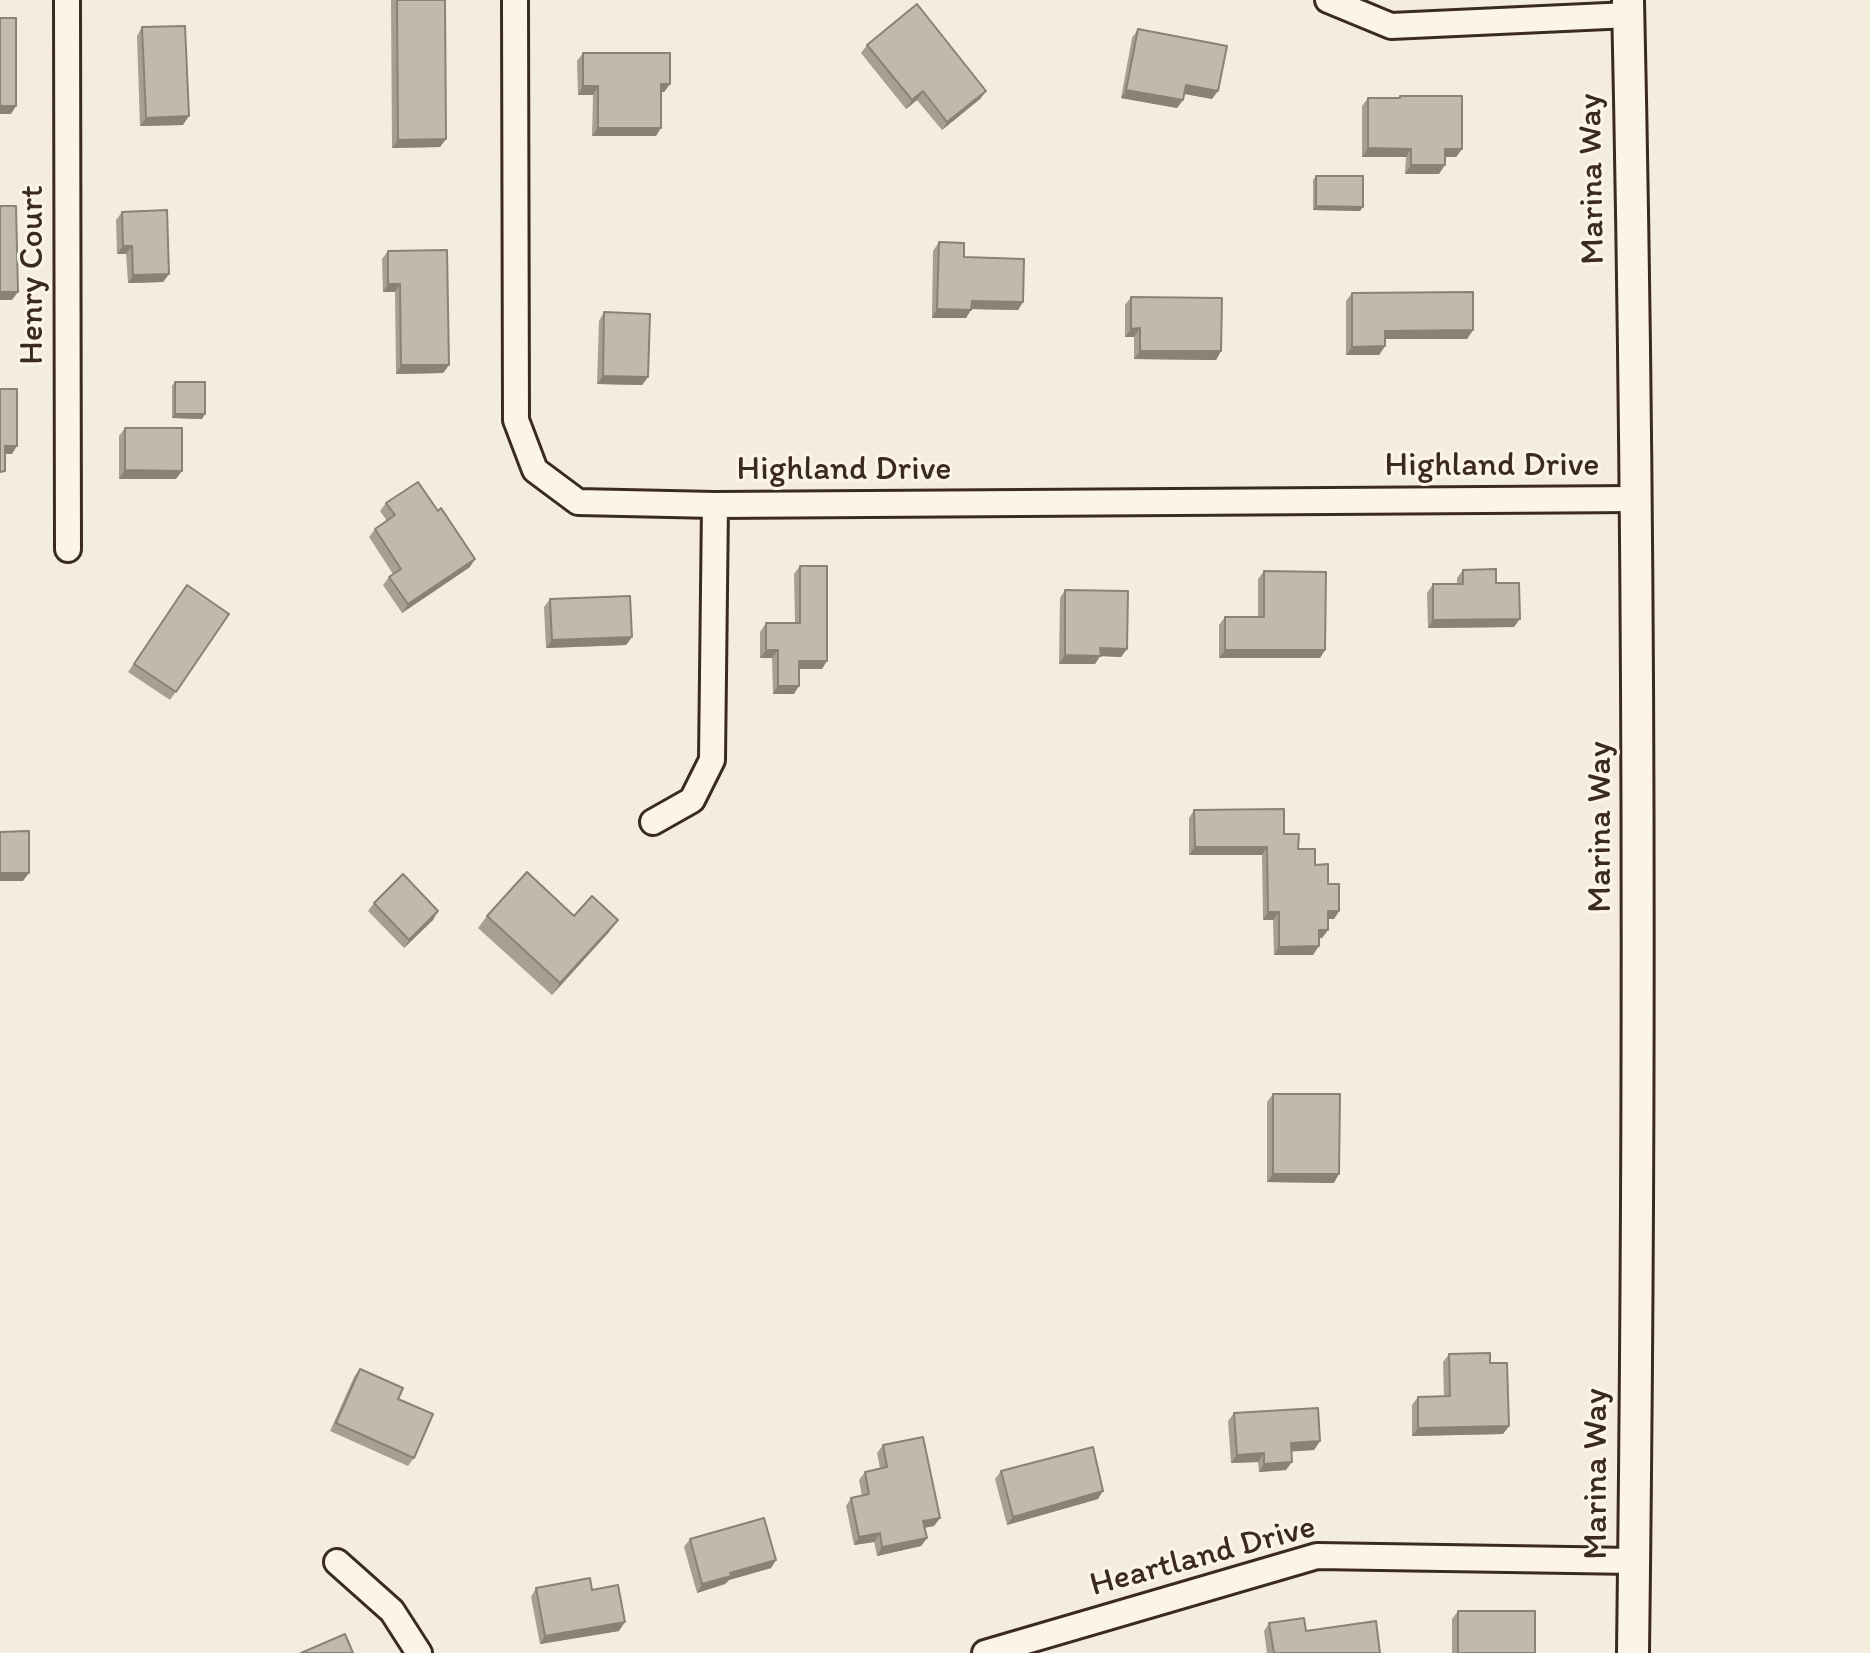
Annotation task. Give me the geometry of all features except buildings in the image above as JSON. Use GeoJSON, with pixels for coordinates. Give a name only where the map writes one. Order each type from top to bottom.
{"type":"FeatureCollection","features":[{"type":"Feature","properties":{"kind":"street","name":"Henry Court"},"geometry":{"type":"LineString","coordinates":[[67,0],[68,549]]}},
{"type":"Feature","properties":{"kind":"street","name":"Highland Drive"},"geometry":{"type":"LineString","coordinates":[[515,0],[516,420],[535,470],[578,502],[715,505],[1637,499]]}},
{"type":"Feature","properties":{"kind":"street"},"geometry":{"type":"LineString","coordinates":[[1328,0],[1391,26],[1628,8]]}},
{"type":"Feature","properties":{"kind":"street","name":"Marina Way"},"geometry":{"type":"LineString","coordinates":[[1628,8],[1637,499],[1639,911],[1633,1653]]}},
{"type":"Feature","properties":{"kind":"street"},"geometry":{"type":"LineString","coordinates":[[653,822],[692,800],[712,760],[715,505]]}},
{"type":"Feature","properties":{"kind":"street","name":"Heartland Drive"},"geometry":{"type":"LineString","coordinates":[[987,1653],[1317,1556],[1634,1561]]}},
{"type":"Feature","properties":{"kind":"street"},"geometry":{"type":"LineString","coordinates":[[337,1562],[392,1611],[419,1653]]}}]}
